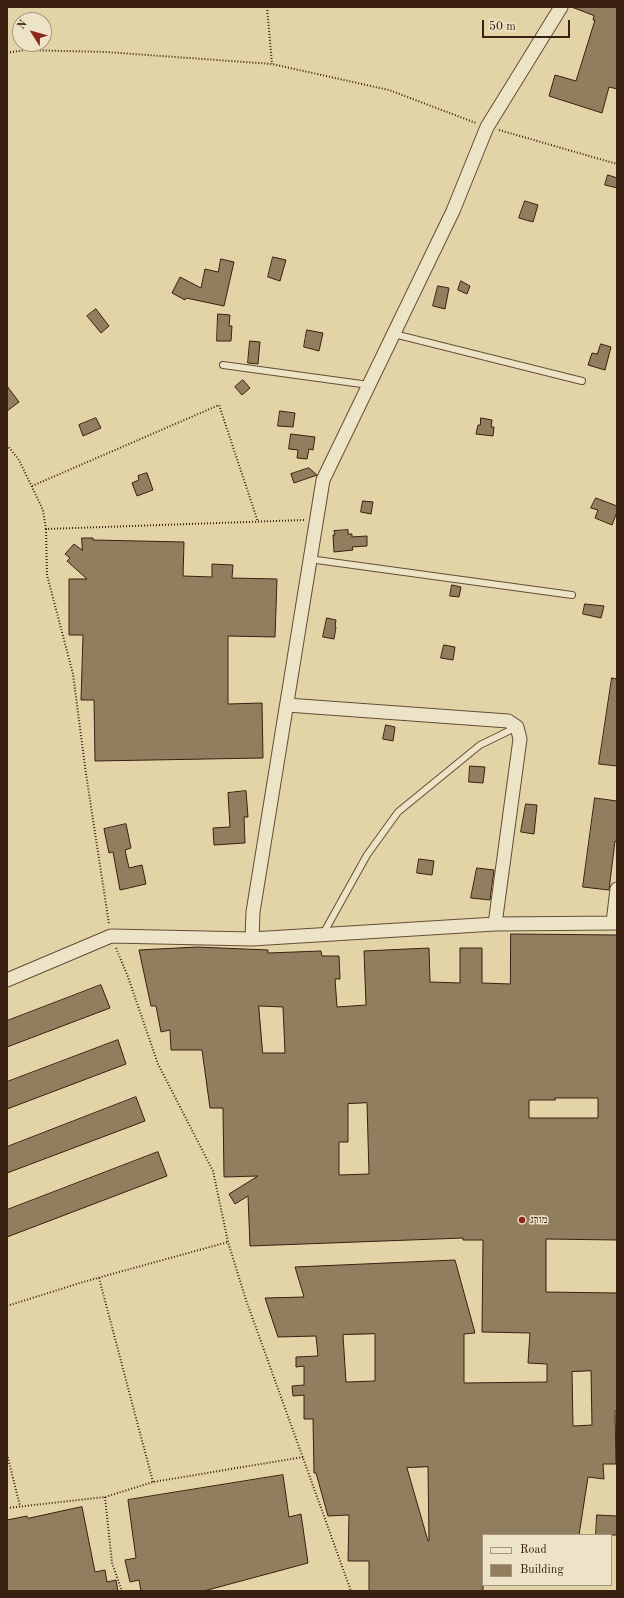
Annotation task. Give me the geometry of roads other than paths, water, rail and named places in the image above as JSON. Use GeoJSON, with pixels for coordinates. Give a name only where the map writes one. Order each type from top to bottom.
{"type":"FeatureCollection","features":[{"type":"Feature","properties":{"kind":"street"},"geometry":{"type":"LineString","coordinates":[[252,939],[253,912],[323,480],[453,211],[487,127],[561,7]]}},
{"type":"Feature","properties":{"kind":"street"},"geometry":{"type":"LineString","coordinates":[[287,706],[508,721],[517,727],[520,739],[495,924]]}},
{"type":"Feature","properties":{"kind":"street"},"geometry":{"type":"LineString","coordinates":[[7,980],[111,936],[252,939],[495,924],[615,923],[617,889]]}},
{"type":"Feature","properties":{"kind":"lane"},"geometry":{"type":"LineString","coordinates":[[394,334],[582,381]]}},
{"type":"Feature","properties":{"kind":"lane"},"geometry":{"type":"LineString","coordinates":[[223,365],[370,385]]}},
{"type":"Feature","properties":{"kind":"lane"},"geometry":{"type":"LineString","coordinates":[[309,559],[572,594]]}},
{"type":"Feature","properties":{"kind":"lane"},"geometry":{"type":"LineString","coordinates":[[322,935],[367,854],[398,812],[480,745],[517,727]]}},
{"type":"Feature","properties":{"kind":"place","name":"מורג"},"geometry":{"type":"Point","coordinates":[522,1220]}}]}
